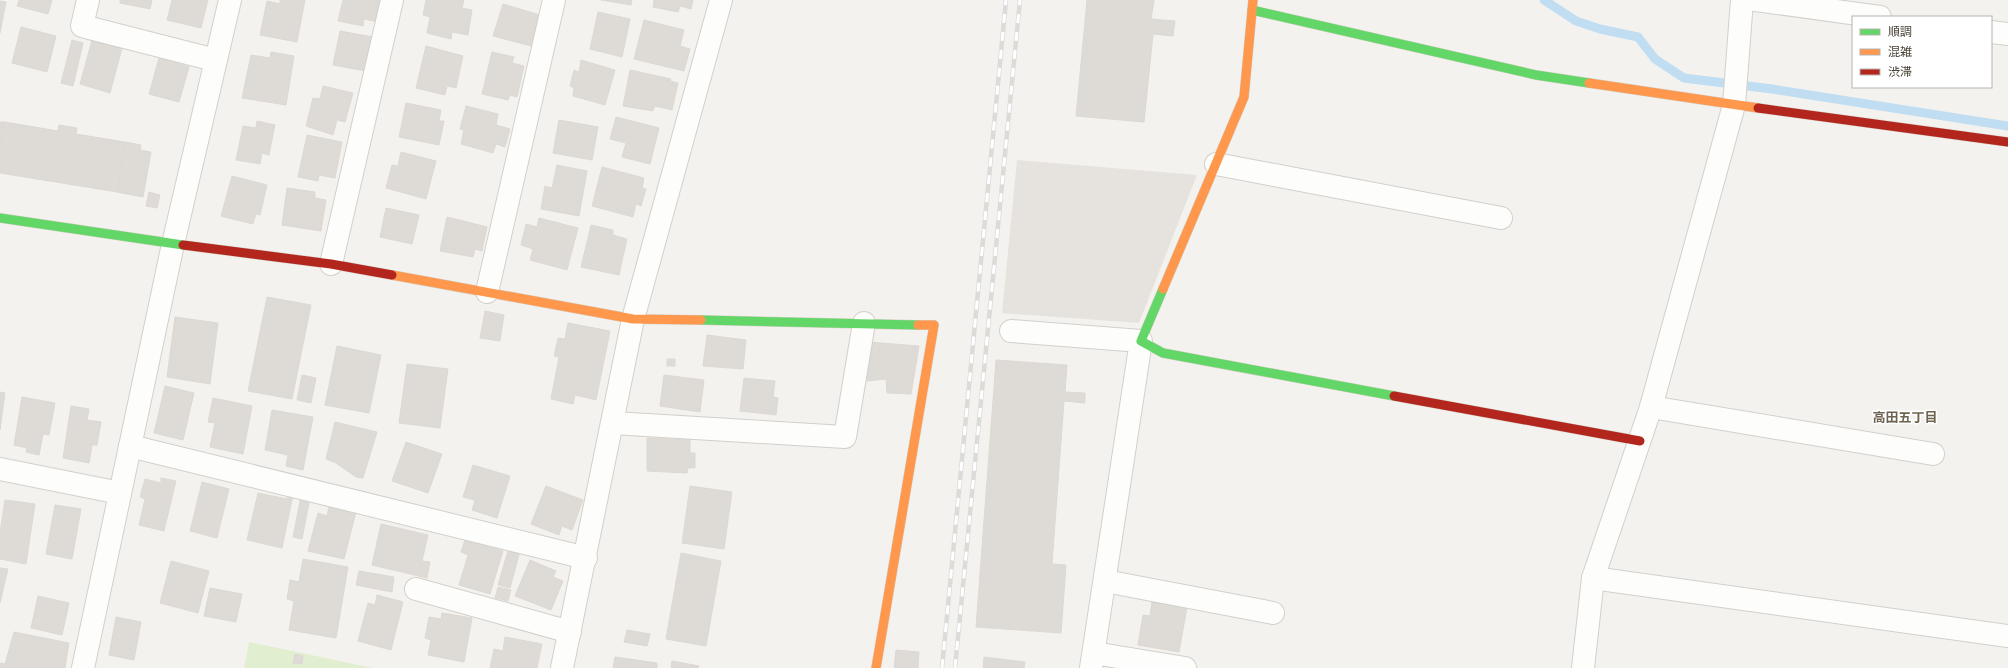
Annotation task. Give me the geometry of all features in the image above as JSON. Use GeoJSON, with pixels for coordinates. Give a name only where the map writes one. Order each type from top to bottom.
{"type":"FeatureCollection","features":[{"type":"Feature","properties":{"kind":"street"},"geometry":{"type":"LineString","coordinates":[[88,0],[82,26],[215,60]]}},
{"type":"Feature","properties":{"kind":"street"},"geometry":{"type":"LineString","coordinates":[[83,668],[173,244],[230,0]]}},
{"type":"Feature","properties":{"kind":"street"},"geometry":{"type":"LineString","coordinates":[[331,264],[392,0]]}},
{"type":"Feature","properties":{"kind":"street"},"geometry":{"type":"LineString","coordinates":[[487,292],[554,0]]}},
{"type":"Feature","properties":{"kind":"street"},"geometry":{"type":"LineString","coordinates":[[562,668],[586,558],[633,319],[721,0]]}},
{"type":"Feature","properties":{"kind":"street"},"geometry":{"type":"LineString","coordinates":[[1185,668],[1092,661],[1141,341],[1244,97],[1253,0]]}},
{"type":"Feature","properties":{"kind":"street"},"geometry":{"type":"LineString","coordinates":[[1583,668],[1593,578],[1651,407],[1734,105],[1742,0]]}},
{"type":"Feature","properties":{"kind":"street"},"geometry":{"type":"LineString","coordinates":[[1756,0],[1873,16]]}},
{"type":"Feature","properties":{"kind":"street"},"geometry":{"type":"LineString","coordinates":[[1252,10],[1536,75],[1734,105],[2008,142]]}},
{"type":"Feature","properties":{"kind":"street"},"geometry":{"type":"LineString","coordinates":[[1992,32],[2008,34]]}},
{"type":"Feature","properties":{"kind":"street"},"geometry":{"type":"LineString","coordinates":[[1216,164],[1501,218]]}},
{"type":"Feature","properties":{"kind":"street"},"geometry":{"type":"LineString","coordinates":[[0,218],[173,244],[331,264],[633,319],[934,325],[876,668]]}},
{"type":"Feature","properties":{"kind":"street"},"geometry":{"type":"LineString","coordinates":[[613,423],[845,437],[864,323]]}},
{"type":"Feature","properties":{"kind":"street"},"geometry":{"type":"LineString","coordinates":[[1011,331],[1141,341],[1163,353],[1640,441]]}},
{"type":"Feature","properties":{"kind":"street"},"geometry":{"type":"LineString","coordinates":[[1651,407],[1933,454]]}},
{"type":"Feature","properties":{"kind":"street"},"geometry":{"type":"LineString","coordinates":[[130,446],[586,558]]}},
{"type":"Feature","properties":{"kind":"street"},"geometry":{"type":"LineString","coordinates":[[0,469],[120,493]]}},
{"type":"Feature","properties":{"kind":"street"},"geometry":{"type":"LineString","coordinates":[[1593,578],[2008,636]]}},
{"type":"Feature","properties":{"kind":"street"},"geometry":{"type":"LineString","coordinates":[[1105,581],[1274,613]]}},
{"type":"Feature","properties":{"kind":"street"},"geometry":{"type":"LineString","coordinates":[[416,589],[570,632]]}},
{"type":"Feature","properties":{"kind":"green space"},"geometry":{"type":"Polygon","coordinates":[[[249,642],[373,668],[244,668],[249,642]]]}},
{"type":"Feature","properties":{"kind":"shaded area"},"geometry":{"type":"Polygon","coordinates":[[[1017,160],[1197,175],[1139,323],[1002,313],[1017,160]]]}},
{"type":"Feature","properties":{"kind":"building"},"geometry":{"type":"Polygon","coordinates":[[[19,0],[52,0],[48,14],[17,6],[19,0]]]}},
{"type":"Feature","properties":{"kind":"building"},"geometry":{"type":"Polygon","coordinates":[[[120,0],[152,0],[150,9],[120,3],[120,0]]]}},
{"type":"Feature","properties":{"kind":"building"},"geometry":{"type":"Polygon","coordinates":[[[172,0],[208,0],[201,28],[167,20],[172,0]]]}},
{"type":"Feature","properties":{"kind":"building"},"geometry":{"type":"Polygon","coordinates":[[[280,0],[305,0],[297,42],[260,35],[267,1],[280,4],[280,0]]]}},
{"type":"Feature","properties":{"kind":"building"},"geometry":{"type":"Polygon","coordinates":[[[343,0],[383,0],[378,22],[364,19],[363,26],[338,21],[343,0]]]}},
{"type":"Feature","properties":{"kind":"building"},"geometry":{"type":"Polygon","coordinates":[[[426,0],[464,0],[462,8],[472,10],[468,35],[452,32],[451,39],[427,33],[430,17],[423,15],[426,0]]]}},
{"type":"Feature","properties":{"kind":"building"},"geometry":{"type":"Polygon","coordinates":[[[601,0],[632,0],[631,5],[601,0]]]}},
{"type":"Feature","properties":{"kind":"building"},"geometry":{"type":"Polygon","coordinates":[[[654,0],[693,0],[691,9],[680,6],[678,12],[653,7],[654,0]]]}},
{"type":"Feature","properties":{"kind":"building"},"geometry":{"type":"Polygon","coordinates":[[[1087,0],[1154,0],[1151,19],[1175,21],[1173,36],[1153,34],[1144,122],[1076,116],[1087,0]]]}},
{"type":"Feature","properties":{"kind":"building"},"geometry":{"type":"Polygon","coordinates":[[[0,1],[6,2],[0,33],[0,1]]]}},
{"type":"Feature","properties":{"kind":"building"},"geometry":{"type":"Polygon","coordinates":[[[503,4],[540,15],[531,46],[493,36],[503,4]]]}},
{"type":"Feature","properties":{"kind":"building"},"geometry":{"type":"Polygon","coordinates":[[[598,12],[630,19],[622,57],[590,49],[598,12]]]}},
{"type":"Feature","properties":{"kind":"building"},"geometry":{"type":"Polygon","coordinates":[[[644,20],[684,30],[680,46],[690,49],[684,71],[634,59],[644,20]]]}},
{"type":"Feature","properties":{"kind":"building"},"geometry":{"type":"Polygon","coordinates":[[[21,27],[56,36],[47,72],[12,63],[21,27]]]}},
{"type":"Feature","properties":{"kind":"building"},"geometry":{"type":"Polygon","coordinates":[[[340,31],[373,37],[366,71],[333,65],[340,31]]]}},
{"type":"Feature","properties":{"kind":"building"},"geometry":{"type":"Polygon","coordinates":[[[72,40],[83,43],[73,86],[61,83],[72,40]]]}},
{"type":"Feature","properties":{"kind":"building"},"geometry":{"type":"Polygon","coordinates":[[[92,40],[122,48],[110,93],[80,84],[92,40]]]}},
{"type":"Feature","properties":{"kind":"building"},"geometry":{"type":"Polygon","coordinates":[[[426,46],[463,56],[456,88],[447,86],[445,95],[416,88],[426,46]]]}},
{"type":"Feature","properties":{"kind":"building"},"geometry":{"type":"Polygon","coordinates":[[[271,52],[294,56],[286,105],[242,98],[251,55],[270,58],[271,52]]]}},
{"type":"Feature","properties":{"kind":"building"},"geometry":{"type":"Polygon","coordinates":[[[492,52],[514,57],[512,63],[524,66],[517,97],[510,95],[508,100],[482,94],[492,52]]]}},
{"type":"Feature","properties":{"kind":"building"},"geometry":{"type":"Polygon","coordinates":[[[159,58],[189,67],[179,102],[149,94],[159,58]]]}},
{"type":"Feature","properties":{"kind":"building"},"geometry":{"type":"Polygon","coordinates":[[[581,60],[615,70],[605,105],[573,96],[574,88],[570,86],[574,70],[579,72],[581,60]]]}},
{"type":"Feature","properties":{"kind":"building"},"geometry":{"type":"Polygon","coordinates":[[[630,70],[671,79],[670,81],[678,83],[672,110],[655,106],[653,111],[623,106],[630,70]]]}},
{"type":"Feature","properties":{"kind":"building"},"geometry":{"type":"Polygon","coordinates":[[[323,86],[353,93],[345,122],[337,120],[333,135],[306,126],[313,98],[320,99],[323,86]]]}},
{"type":"Feature","properties":{"kind":"building"},"geometry":{"type":"Polygon","coordinates":[[[406,103],[441,110],[439,121],[444,121],[439,145],[399,137],[406,103]]]}},
{"type":"Feature","properties":{"kind":"building"},"geometry":{"type":"Polygon","coordinates":[[[466,106],[498,114],[496,125],[510,129],[505,147],[496,144],[493,153],[461,144],[464,130],[460,129],[466,106]]]}},
{"type":"Feature","properties":{"kind":"building"},"geometry":{"type":"Polygon","coordinates":[[[616,117],[659,128],[650,164],[622,157],[626,143],[610,139],[616,117]]]}},
{"type":"Feature","properties":{"kind":"building"},"geometry":{"type":"Polygon","coordinates":[[[559,120],[598,127],[592,160],[553,153],[559,120]]]}},
{"type":"Feature","properties":{"kind":"building"},"geometry":{"type":"Polygon","coordinates":[[[257,121],[275,125],[269,155],[262,153],[260,164],[236,160],[243,126],[256,128],[257,121]]]}},
{"type":"Feature","properties":{"kind":"building"},"geometry":{"type":"Polygon","coordinates":[[[0,122],[5,122],[0,153],[0,122]]]}},
{"type":"Feature","properties":{"kind":"building"},"geometry":{"type":"Polygon","coordinates":[[[5,122],[58,131],[59,125],[77,128],[76,134],[125,142],[117,192],[0,173],[0,153],[5,122]]]}},
{"type":"Feature","properties":{"kind":"building"},"geometry":{"type":"Polygon","coordinates":[[[307,135],[342,142],[335,178],[319,175],[318,181],[298,177],[307,135]]]}},
{"type":"Feature","properties":{"kind":"building"},"geometry":{"type":"Polygon","coordinates":[[[125,142],[141,145],[140,150],[151,152],[143,197],[117,192],[125,142]]]}},
{"type":"Feature","properties":{"kind":"building"},"geometry":{"type":"Polygon","coordinates":[[[401,152],[436,161],[426,199],[386,188],[392,165],[398,166],[401,152]]]}},
{"type":"Feature","properties":{"kind":"building"},"geometry":{"type":"Polygon","coordinates":[[[557,165],[587,171],[579,216],[541,209],[545,186],[552,188],[557,165]]]}},
{"type":"Feature","properties":{"kind":"building"},"geometry":{"type":"Polygon","coordinates":[[[602,167],[644,178],[642,188],[646,189],[641,206],[636,204],[633,217],[592,206],[602,167]]]}},
{"type":"Feature","properties":{"kind":"building"},"geometry":{"type":"Polygon","coordinates":[[[232,176],[267,185],[260,215],[256,214],[253,224],[221,216],[232,176]]]}},
{"type":"Feature","properties":{"kind":"building"},"geometry":{"type":"Polygon","coordinates":[[[287,188],[315,192],[315,198],[326,200],[321,231],[282,225],[287,188]]]}},
{"type":"Feature","properties":{"kind":"building"},"geometry":{"type":"Polygon","coordinates":[[[149,192],[160,195],[157,208],[146,206],[149,192]]]}},
{"type":"Feature","properties":{"kind":"building"},"geometry":{"type":"Polygon","coordinates":[[[386,208],[419,215],[412,244],[380,237],[386,208]]]}},
{"type":"Feature","properties":{"kind":"building"},"geometry":{"type":"Polygon","coordinates":[[[447,217],[487,227],[482,251],[475,249],[473,257],[440,251],[447,217]]]}},
{"type":"Feature","properties":{"kind":"building"},"geometry":{"type":"Polygon","coordinates":[[[539,218],[578,228],[567,270],[530,260],[533,249],[521,245],[526,224],[537,227],[539,218]]]}},
{"type":"Feature","properties":{"kind":"building"},"geometry":{"type":"Polygon","coordinates":[[[591,225],[613,230],[613,235],[627,239],[619,275],[581,267],[591,225]]]}},
{"type":"Feature","properties":{"kind":"building"},"geometry":{"type":"Polygon","coordinates":[[[267,297],[311,305],[292,399],[248,391],[267,297]]]}},
{"type":"Feature","properties":{"kind":"building"},"geometry":{"type":"Polygon","coordinates":[[[485,311],[504,315],[500,341],[480,338],[485,311]]]}},
{"type":"Feature","properties":{"kind":"building"},"geometry":{"type":"Polygon","coordinates":[[[175,317],[218,323],[210,384],[167,377],[175,317]]]}},
{"type":"Feature","properties":{"kind":"building"},"geometry":{"type":"Polygon","coordinates":[[[568,323],[610,331],[596,400],[575,395],[573,404],[551,399],[559,357],[554,356],[558,338],[565,339],[568,323]]]}},
{"type":"Feature","properties":{"kind":"building"},"geometry":{"type":"Polygon","coordinates":[[[707,335],[746,340],[743,369],[703,366],[707,335]]]}},
{"type":"Feature","properties":{"kind":"building"},"geometry":{"type":"Polygon","coordinates":[[[869,342],[919,346],[911,394],[887,393],[886,379],[867,381],[869,342]]]}},
{"type":"Feature","properties":{"kind":"building"},"geometry":{"type":"Polygon","coordinates":[[[337,346],[381,355],[369,413],[325,405],[337,346]]]}},
{"type":"Feature","properties":{"kind":"building"},"geometry":{"type":"Polygon","coordinates":[[[667,359],[675,359],[675,366],[667,366],[667,359]]]}},
{"type":"Feature","properties":{"kind":"building"},"geometry":{"type":"Polygon","coordinates":[[[996,360],[1067,365],[1065,392],[1085,393],[1085,403],[1064,401],[1052,564],[1066,565],[1061,633],[976,627],[996,360]]]}},
{"type":"Feature","properties":{"kind":"building"},"geometry":{"type":"Polygon","coordinates":[[[407,364],[448,369],[440,428],[399,423],[407,364]]]}},
{"type":"Feature","properties":{"kind":"building"},"geometry":{"type":"Polygon","coordinates":[[[302,375],[316,378],[311,403],[297,400],[302,375]]]}},
{"type":"Feature","properties":{"kind":"building"},"geometry":{"type":"Polygon","coordinates":[[[664,375],[704,380],[700,412],[660,406],[664,375]]]}},
{"type":"Feature","properties":{"kind":"building"},"geometry":{"type":"Polygon","coordinates":[[[744,378],[775,381],[773,397],[778,398],[776,415],[740,411],[744,378]]]}},
{"type":"Feature","properties":{"kind":"building"},"geometry":{"type":"Polygon","coordinates":[[[165,386],[194,393],[183,440],[154,433],[165,386]]]}},
{"type":"Feature","properties":{"kind":"building"},"geometry":{"type":"Polygon","coordinates":[[[0,392],[5,393],[0,430],[0,392]]]}},
{"type":"Feature","properties":{"kind":"building"},"geometry":{"type":"Polygon","coordinates":[[[22,397],[55,403],[49,435],[43,434],[39,455],[26,452],[27,448],[14,445],[22,397]]]}},
{"type":"Feature","properties":{"kind":"building"},"geometry":{"type":"Polygon","coordinates":[[[213,398],[252,406],[243,454],[210,447],[215,423],[208,422],[213,398]]]}},
{"type":"Feature","properties":{"kind":"building"},"geometry":{"type":"Polygon","coordinates":[[[71,406],[89,409],[87,420],[101,422],[97,445],[92,445],[89,463],[63,458],[71,406]]]}},
{"type":"Feature","properties":{"kind":"building"},"geometry":{"type":"Polygon","coordinates":[[[272,410],[313,417],[303,470],[286,466],[288,455],[265,450],[272,410]]]}},
{"type":"Feature","properties":{"kind":"building"},"geometry":{"type":"Polygon","coordinates":[[[335,422],[377,432],[363,478],[356,477],[336,463],[326,459],[335,422]]]}},
{"type":"Feature","properties":{"kind":"building"},"geometry":{"type":"Polygon","coordinates":[[[647,438],[690,440],[690,453],[695,453],[695,468],[688,468],[687,473],[647,471],[647,438]]]}},
{"type":"Feature","properties":{"kind":"building"},"geometry":{"type":"Polygon","coordinates":[[[406,442],[442,454],[428,493],[392,481],[406,442]]]}},
{"type":"Feature","properties":{"kind":"building"},"geometry":{"type":"Polygon","coordinates":[[[473,465],[510,476],[497,518],[472,510],[475,500],[463,497],[473,465]]]}},
{"type":"Feature","properties":{"kind":"building"},"geometry":{"type":"Polygon","coordinates":[[[161,478],[176,481],[164,531],[139,525],[145,499],[140,497],[145,479],[161,483],[161,478]]]}},
{"type":"Feature","properties":{"kind":"building"},"geometry":{"type":"Polygon","coordinates":[[[202,482],[229,489],[217,538],[190,531],[202,482]]]}},
{"type":"Feature","properties":{"kind":"building"},"geometry":{"type":"Polygon","coordinates":[[[546,486],[583,500],[572,530],[562,526],[559,535],[531,524],[546,486]]]}},
{"type":"Feature","properties":{"kind":"building"},"geometry":{"type":"Polygon","coordinates":[[[690,486],[732,492],[724,549],[682,543],[690,486]]]}},
{"type":"Feature","properties":{"kind":"building"},"geometry":{"type":"Polygon","coordinates":[[[258,493],[287,499],[288,494],[293,495],[282,548],[247,540],[258,493]]]}},
{"type":"Feature","properties":{"kind":"building"},"geometry":{"type":"Polygon","coordinates":[[[301,496],[310,498],[302,539],[293,537],[301,496]]]}},
{"type":"Feature","properties":{"kind":"building"},"geometry":{"type":"Polygon","coordinates":[[[5,500],[35,504],[26,564],[0,559],[0,532],[5,500]]]}},
{"type":"Feature","properties":{"kind":"building"},"geometry":{"type":"Polygon","coordinates":[[[55,505],[81,509],[72,559],[46,554],[55,505]]]}},
{"type":"Feature","properties":{"kind":"building"},"geometry":{"type":"Polygon","coordinates":[[[329,506],[356,512],[344,559],[308,551],[318,513],[327,516],[329,506]]]}},
{"type":"Feature","properties":{"kind":"building"},"geometry":{"type":"Polygon","coordinates":[[[381,524],[428,535],[422,561],[430,562],[427,578],[372,565],[381,524]]]}},
{"type":"Feature","properties":{"kind":"building"},"geometry":{"type":"Polygon","coordinates":[[[465,540],[503,551],[490,594],[459,585],[468,555],[461,552],[465,540]]]}},
{"type":"Feature","properties":{"kind":"building"},"geometry":{"type":"Polygon","coordinates":[[[509,547],[520,551],[510,588],[498,585],[509,547]]]}},
{"type":"Feature","properties":{"kind":"building"},"geometry":{"type":"Polygon","coordinates":[[[681,553],[721,561],[706,646],[666,639],[681,553]]]}},
{"type":"Feature","properties":{"kind":"building"},"geometry":{"type":"Polygon","coordinates":[[[303,559],[348,567],[336,638],[289,630],[294,601],[287,599],[290,580],[299,582],[303,559]]]}},
{"type":"Feature","properties":{"kind":"building"},"geometry":{"type":"Polygon","coordinates":[[[530,560],[556,571],[553,577],[563,581],[551,610],[515,596],[530,560]]]}},
{"type":"Feature","properties":{"kind":"building"},"geometry":{"type":"Polygon","coordinates":[[[171,561],[209,571],[198,613],[160,603],[171,561]]]}},
{"type":"Feature","properties":{"kind":"building"},"geometry":{"type":"Polygon","coordinates":[[[0,568],[8,569],[0,603],[0,568]]]}},
{"type":"Feature","properties":{"kind":"building"},"geometry":{"type":"Polygon","coordinates":[[[359,571],[394,577],[392,592],[356,585],[359,571]]]}},
{"type":"Feature","properties":{"kind":"building"},"geometry":{"type":"Polygon","coordinates":[[[498,587],[511,590],[508,601],[495,598],[498,587]]]}},
{"type":"Feature","properties":{"kind":"building"},"geometry":{"type":"Polygon","coordinates":[[[210,588],[242,594],[236,622],[204,616],[210,588]]]}},
{"type":"Feature","properties":{"kind":"building"},"geometry":{"type":"Polygon","coordinates":[[[377,595],[403,602],[391,650],[358,641],[368,603],[375,605],[377,595]]]}},
{"type":"Feature","properties":{"kind":"building"},"geometry":{"type":"Polygon","coordinates":[[[38,596],[69,603],[62,635],[31,628],[38,596]]]}},
{"type":"Feature","properties":{"kind":"building"},"geometry":{"type":"Polygon","coordinates":[[[1152,601],[1187,607],[1179,652],[1138,645],[1143,615],[1150,616],[1152,601]]]}},
{"type":"Feature","properties":{"kind":"building"},"geometry":{"type":"Polygon","coordinates":[[[442,613],[472,618],[464,662],[428,655],[431,640],[425,638],[429,617],[441,619],[442,613]]]}},
{"type":"Feature","properties":{"kind":"building"},"geometry":{"type":"Polygon","coordinates":[[[116,617],[141,622],[134,660],[109,655],[116,617]]]}},
{"type":"Feature","properties":{"kind":"building"},"geometry":{"type":"Polygon","coordinates":[[[627,630],[650,634],[647,646],[624,642],[627,630]]]}},
{"type":"Feature","properties":{"kind":"building"},"geometry":{"type":"Polygon","coordinates":[[[14,632],[69,643],[65,668],[0,668],[0,663],[5,664],[14,632]]]}},
{"type":"Feature","properties":{"kind":"building"},"geometry":{"type":"Polygon","coordinates":[[[505,637],[542,644],[537,668],[490,668],[494,649],[503,651],[505,637]]]}},
{"type":"Feature","properties":{"kind":"building"},"geometry":{"type":"Polygon","coordinates":[[[896,650],[919,652],[918,668],[894,668],[896,650]]]}},
{"type":"Feature","properties":{"kind":"building"},"geometry":{"type":"Polygon","coordinates":[[[295,654],[303,656],[302,664],[293,663],[295,654]]]}},
{"type":"Feature","properties":{"kind":"building"},"geometry":{"type":"Polygon","coordinates":[[[615,657],[657,663],[657,668],[613,668],[615,657]]]}},
{"type":"Feature","properties":{"kind":"building"},"geometry":{"type":"Polygon","coordinates":[[[984,657],[1025,662],[1024,668],[983,668],[984,657]]]}},
{"type":"Feature","properties":{"kind":"building"},"geometry":{"type":"Polygon","coordinates":[[[672,661],[699,666],[698,668],[671,668],[672,661]]]}},
{"type":"Feature","properties":{"kind":"waterway"},"geometry":{"type":"LineString","coordinates":[[1544,0],[1576,21],[1600,29],[1638,37],[1655,59],[1684,78],[1772,89],[2008,126]]}},
{"type":"Feature","properties":{"kind":"railway"},"geometry":{"type":"LineString","coordinates":[[942,668],[1006,0]]}},
{"type":"Feature","properties":{"kind":"railway"},"geometry":{"type":"LineString","coordinates":[[955,668],[1020,0]]}},
{"type":"Feature","properties":{"kind":"traffic: fast"},"geometry":{"type":"LineString","coordinates":[[1252,10],[1536,75],[1589,83]]}},
{"type":"Feature","properties":{"kind":"traffic: fast"},"geometry":{"type":"LineString","coordinates":[[0,218],[183,245]]}},
{"type":"Feature","properties":{"kind":"traffic: fast"},"geometry":{"type":"LineString","coordinates":[[1163,289],[1141,341],[1163,353],[1394,396]]}},
{"type":"Feature","properties":{"kind":"traffic: fast"},"geometry":{"type":"LineString","coordinates":[[701,320],[918,325]]}},
{"type":"Feature","properties":{"kind":"traffic: slow"},"geometry":{"type":"LineString","coordinates":[[1163,289],[1244,97],[1253,0]]}},
{"type":"Feature","properties":{"kind":"traffic: slow"},"geometry":{"type":"LineString","coordinates":[[1589,83],[1758,108]]}},
{"type":"Feature","properties":{"kind":"traffic: slow"},"geometry":{"type":"LineString","coordinates":[[392,275],[633,319],[701,320]]}},
{"type":"Feature","properties":{"kind":"traffic: slow"},"geometry":{"type":"LineString","coordinates":[[876,668],[934,325],[918,325]]}},
{"type":"Feature","properties":{"kind":"traffic: jam"},"geometry":{"type":"LineString","coordinates":[[1758,108],[2008,142]]}},
{"type":"Feature","properties":{"kind":"traffic: jam"},"geometry":{"type":"LineString","coordinates":[[183,245],[331,264],[392,275]]}},
{"type":"Feature","properties":{"kind":"traffic: jam"},"geometry":{"type":"LineString","coordinates":[[1394,396],[1640,441]]}},
{"type":"Feature","properties":{"kind":"district","name":"高田五丁目"},"geometry":{"type":"Point","coordinates":[1905,417]}}]}
